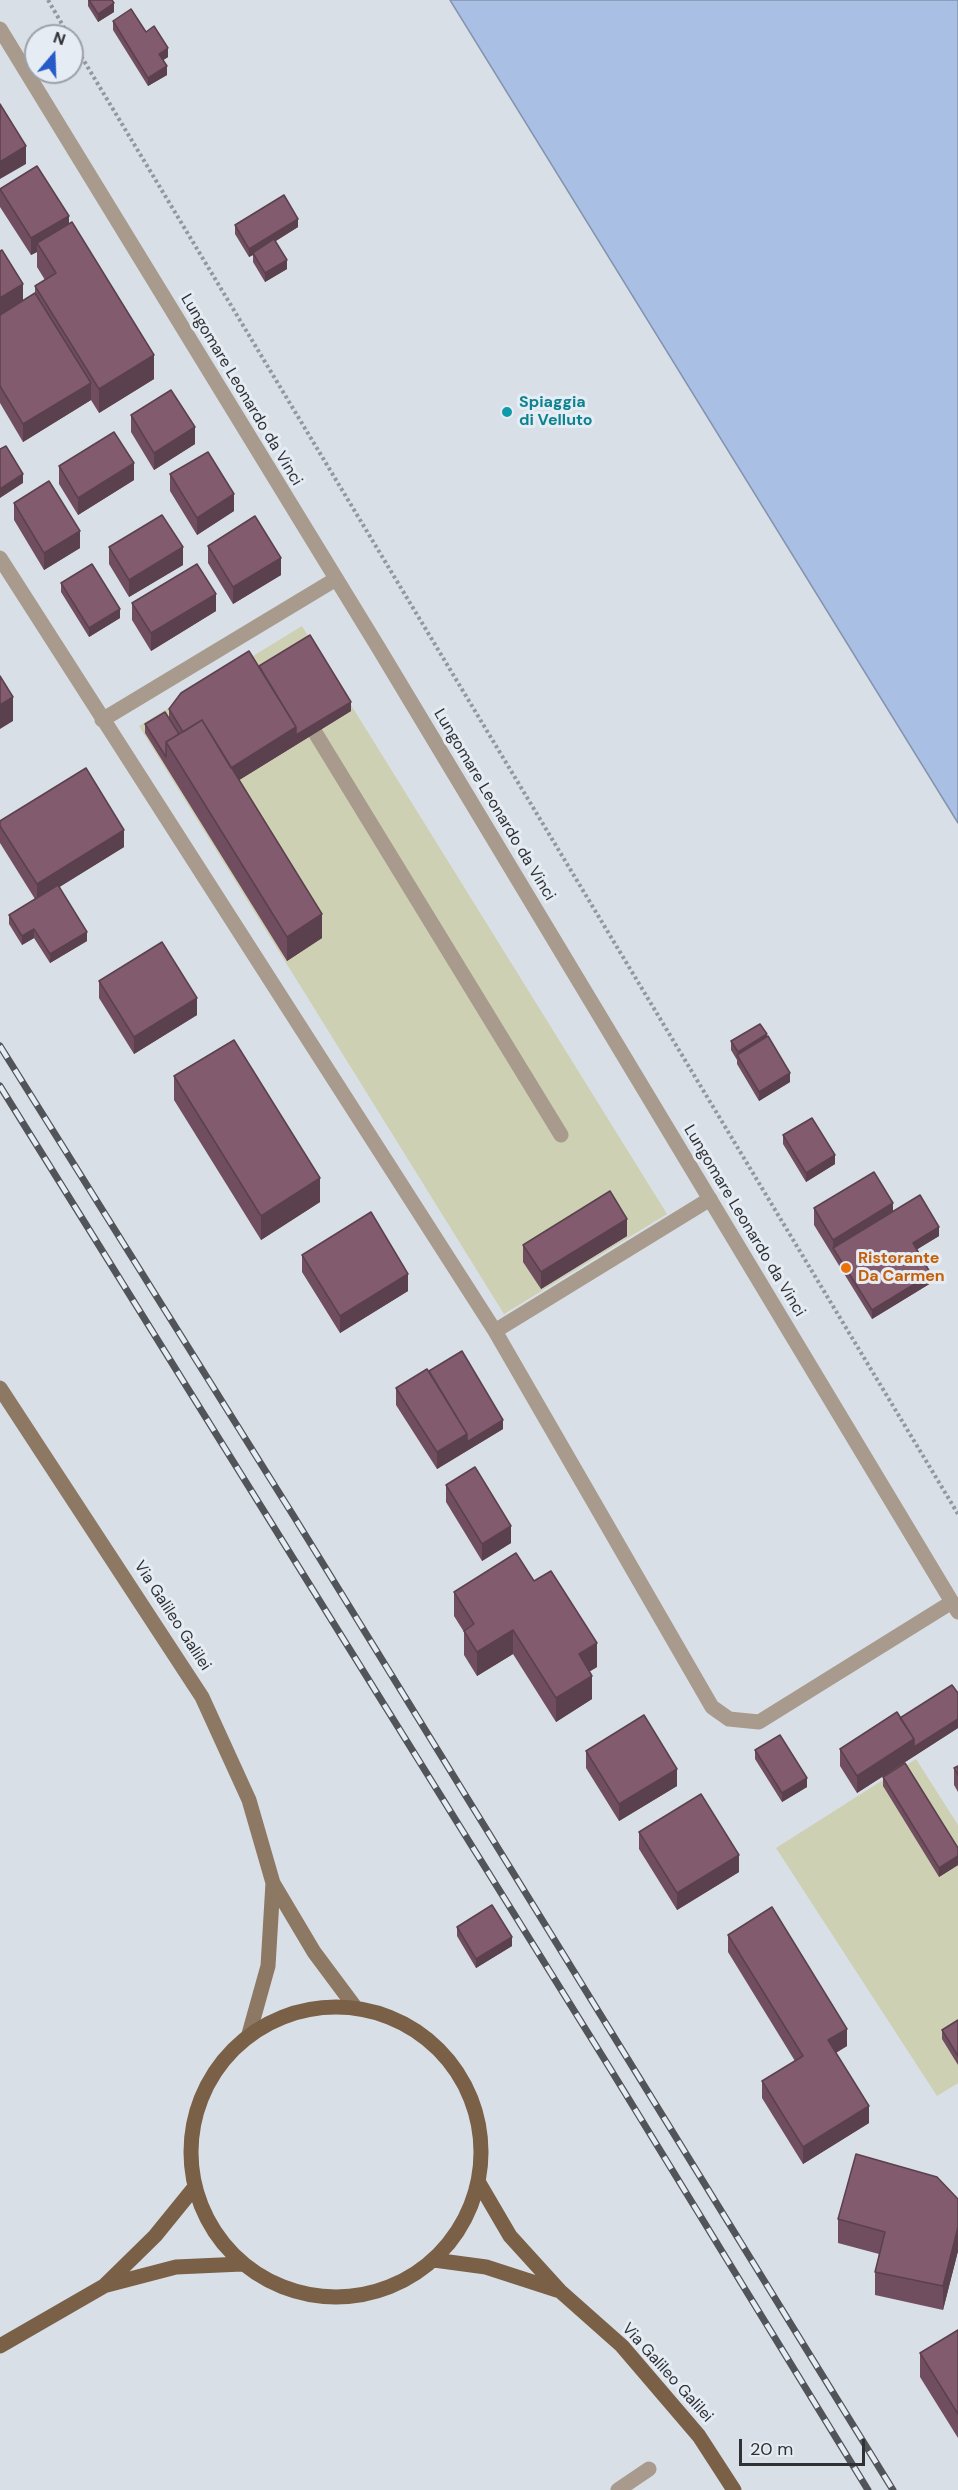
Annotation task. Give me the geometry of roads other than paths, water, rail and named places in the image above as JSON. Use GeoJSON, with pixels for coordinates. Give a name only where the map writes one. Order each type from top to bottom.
{"type":"FeatureCollection","features":[{"type":"Feature","properties":{"kind":"main road","name":"Via Galileo Galilei"},"geometry":{"type":"LineString","coordinates":[[0,1388],[202,1697],[249,1800],[273,1883],[314,1952],[355,2007]]}},
{"type":"Feature","properties":{"kind":"main road","name":"Via Galileo Galilei"},"geometry":{"type":"LineString","coordinates":[[249,2034],[268,1966],[273,1883]]}},
{"type":"Feature","properties":{"kind":"main road"},"geometry":{"type":"LineString","coordinates":[[318,2007],[355,2007],[394,2018],[428,2039],[456,2068],[474,2104],[482,2143],[479,2183],[462,2225],[434,2260],[405,2280],[373,2293],[339,2297],[304,2294],[271,2282],[242,2264],[212,2229],[194,2188],[190,2154],[193,2119],[205,2087],[224,2058],[249,2034],[291,2014],[318,2007]]}},
{"type":"Feature","properties":{"kind":"main road","name":"Via Galileo Galilei"},"geometry":{"type":"LineString","coordinates":[[479,2183],[510,2236],[560,2290],[622,2346],[699,2436],[734,2490]]}},
{"type":"Feature","properties":{"kind":"main road"},"geometry":{"type":"LineString","coordinates":[[0,2346],[104,2286],[155,2236],[194,2188]]}},
{"type":"Feature","properties":{"kind":"main road","name":"Via Galileo Galilei"},"geometry":{"type":"LineString","coordinates":[[434,2260],[486,2267],[560,2290]]}},
{"type":"Feature","properties":{"kind":"main road"},"geometry":{"type":"LineString","coordinates":[[104,2286],[176,2267],[242,2264]]}},
{"type":"Feature","properties":{"kind":"street","name":"Lungomare Leonardo da Vinci"},"geometry":{"type":"LineString","coordinates":[[0,29],[336,579],[955,1607],[759,1722],[729,1719],[712,1707],[495,1331],[0,558]]}},
{"type":"Feature","properties":{"kind":"street"},"geometry":{"type":"LineString","coordinates":[[102,720],[336,579]]}},
{"type":"Feature","properties":{"kind":"street"},"geometry":{"type":"LineString","coordinates":[[295,698],[561,1135]]}},
{"type":"Feature","properties":{"kind":"street"},"geometry":{"type":"LineString","coordinates":[[495,1331],[710,1199]]}},
{"type":"Feature","properties":{"kind":"street"},"geometry":{"type":"LineString","coordinates":[[618,2490],[649,2469]]}},
{"type":"Feature","properties":{"kind":"water"},"geometry":{"type":"Polygon","coordinates":[[[450,0],[958,0],[958,823],[450,0]]]}},
{"type":"Feature","properties":{"kind":"railway"},"geometry":{"type":"LineString","coordinates":[[0,1046],[293,1515],[893,2490]]}},
{"type":"Feature","properties":{"kind":"railway"},"geometry":{"type":"LineString","coordinates":[[0,1086],[611,2070],[868,2490]]}},
{"type":"Feature","properties":{"kind":"place","name":"Spiaggia di Velluto"},"geometry":{"type":"Point","coordinates":[507,412]}},
{"type":"Feature","properties":{"kind":"place","name":"Ristorante Da Carmen"},"geometry":{"type":"Point","coordinates":[846,1268]}}]}
